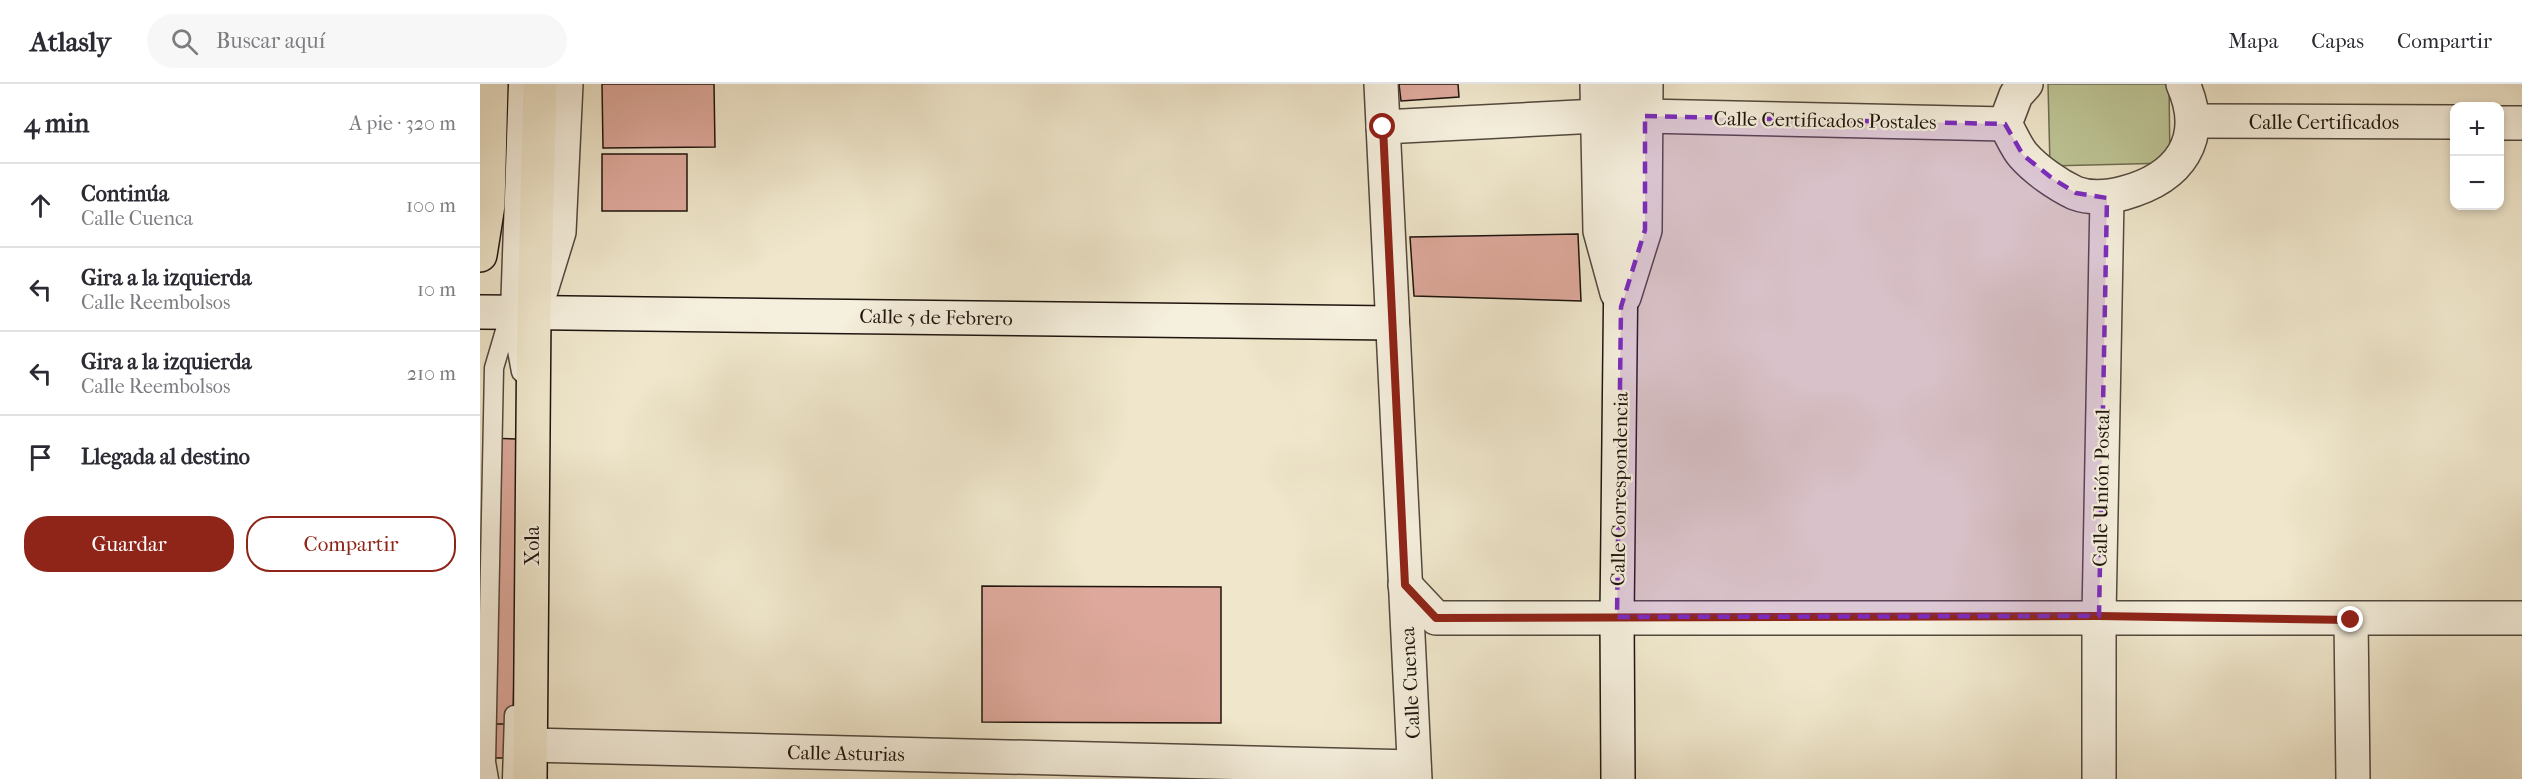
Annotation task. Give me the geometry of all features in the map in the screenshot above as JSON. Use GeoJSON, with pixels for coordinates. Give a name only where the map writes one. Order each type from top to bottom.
{"type":"FeatureCollection","features":[{"type":"Feature","properties":{"kind":"main road"},"geometry":{"type":"LineString","coordinates":[[480,255],[488,205],[492,84]]}},
{"type":"Feature","properties":{"kind":"main road","name":"Xola"},"geometry":{"type":"LineString","coordinates":[[530,779],[508,312],[540,84]]}},
{"type":"Feature","properties":{"kind":"street","name":"Xola"},"geometry":{"type":"LineString","coordinates":[[508,312],[559,232],[566,84]]}},
{"type":"Feature","properties":{"kind":"street","name":"Calle Cuenca"},"geometry":{"type":"LineString","coordinates":[[1381,84],[1414,773]]}},
{"type":"Feature","properties":{"kind":"street","name":"Calle Correspondencia"},"geometry":{"type":"LineString","coordinates":[[1597,84],[1600,231],[1621,307]]}},
{"type":"Feature","properties":{"kind":"street","name":"Calle Correspondencia"},"geometry":{"type":"LineString","coordinates":[[1618,779],[1617,617],[1623,84]]}},
{"type":"Feature","properties":{"kind":"street","name":"Calle Correspondencia"},"geometry":{"type":"LineString","coordinates":[[1621,307],[1645,230],[1646,84]]}},
{"type":"Feature","properties":{"kind":"street"},"geometry":{"type":"LineString","coordinates":[[2026,84],[2016,94],[2005,124],[2023,155],[2053,179],[2076,193],[2107,198],[2144,188],[2176,166],[2189,143],[2193,122],[2189,99],[2183,84]]}},
{"type":"Feature","properties":{"kind":"street"},"geometry":{"type":"LineString","coordinates":[[1383,127],[1597,116]]}},
{"type":"Feature","properties":{"kind":"street","name":"Calle Certificados Postales"},"geometry":{"type":"LineString","coordinates":[[1645,116],[2005,124]]}},
{"type":"Feature","properties":{"kind":"street","name":"Calle Certificados"},"geometry":{"type":"LineString","coordinates":[[2193,122],[2450,122]]}},
{"type":"Feature","properties":{"kind":"street"},"geometry":{"type":"LineString","coordinates":[[2504,123],[2522,123]]}},
{"type":"Feature","properties":{"kind":"street","name":"Calle Unión Postal"},"geometry":{"type":"LineString","coordinates":[[2099,779],[2098,616],[2107,198]]}},
{"type":"Feature","properties":{"kind":"street","name":"Calle 5 de Febrero"},"geometry":{"type":"LineString","coordinates":[[508,312],[1392,323]]}},
{"type":"Feature","properties":{"kind":"street"},"geometry":{"type":"LineString","coordinates":[[1405,585],[1436,618],[2098,616],[2351,620],[2522,618]]}},
{"type":"Feature","properties":{"kind":"street"},"geometry":{"type":"LineString","coordinates":[[2351,620],[2353,779]]}},
{"type":"Feature","properties":{"kind":"street","name":"Calle Asturias"},"geometry":{"type":"LineString","coordinates":[[530,745],[1414,773]]}},
{"type":"Feature","properties":{"kind":"lane"},"geometry":{"type":"LineString","coordinates":[[489,779],[486,762],[494,368],[508,312],[518,84]]}},
{"type":"Feature","properties":{"kind":"lane"},"geometry":{"type":"LineString","coordinates":[[508,312],[521,369],[512,779]]}},
{"type":"Feature","properties":{"kind":"highlighted area"},"geometry":{"type":"Polygon","coordinates":[[[1645,116],[2005,124],[2023,155],[2053,179],[2076,193],[2107,198],[2099,616],[1617,617],[1621,307],[1645,230],[1645,116]]]}},
{"type":"Feature","properties":{"kind":"green space"},"geometry":{"type":"Polygon","coordinates":[[[2048,84],[2169,84],[2170,163],[2050,166],[2048,84]]]}},
{"type":"Feature","properties":{"kind":"building"},"geometry":{"type":"Polygon","coordinates":[[[602,84],[714,84],[715,147],[603,148],[602,84]]]}},
{"type":"Feature","properties":{"kind":"building"},"geometry":{"type":"Polygon","coordinates":[[[1399,84],[1458,84],[1459,97],[1401,101],[1399,84]]]}},
{"type":"Feature","properties":{"kind":"building"},"geometry":{"type":"Polygon","coordinates":[[[602,154],[687,154],[687,211],[602,211],[602,154]]]}},
{"type":"Feature","properties":{"kind":"building"},"geometry":{"type":"Polygon","coordinates":[[[1578,234],[1581,301],[1414,296],[1410,237],[1578,234]]]}},
{"type":"Feature","properties":{"kind":"building"},"geometry":{"type":"Polygon","coordinates":[[[488,438],[518,439],[513,730],[484,729],[488,438]]]}},
{"type":"Feature","properties":{"kind":"building"},"geometry":{"type":"Polygon","coordinates":[[[982,586],[1221,587],[1221,723],[982,722],[982,586]]]}},
{"type":"Feature","properties":{"kind":"building"},"geometry":{"type":"Polygon","coordinates":[[[493,724],[505,724],[504,758],[494,758],[493,724]]]}},
{"type":"Feature","properties":{"kind":"route"},"geometry":{"type":"LineString","coordinates":[[1383,127],[1405,585],[1436,618],[2098,616],[2351,620]]}}]}
